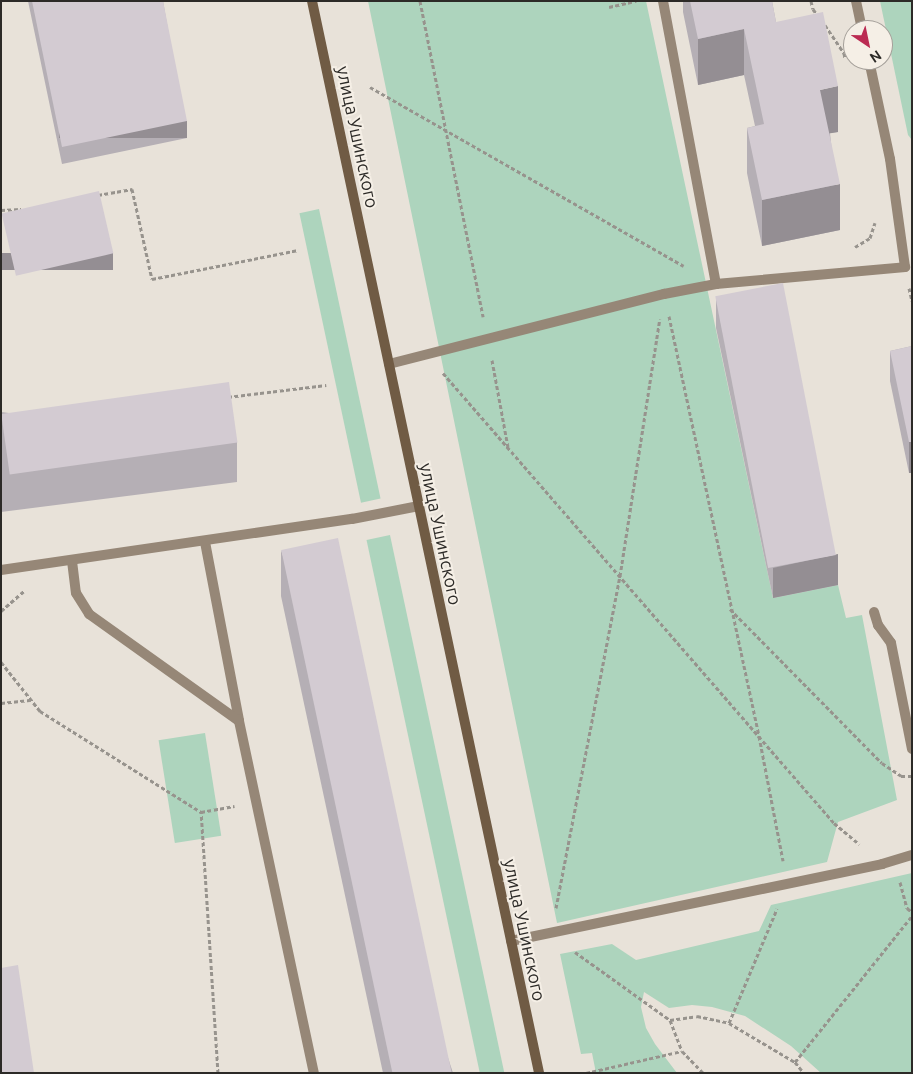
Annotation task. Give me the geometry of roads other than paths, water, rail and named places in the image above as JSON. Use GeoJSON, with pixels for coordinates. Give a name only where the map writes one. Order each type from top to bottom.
{"type":"FeatureCollection","features":[{"type":"Feature","properties":{"kind":"street","name":"улица Ушинского"},"geometry":{"type":"LineString","coordinates":[[312,1],[539,1073]]}},
{"type":"Feature","properties":{"kind":"lane"},"geometry":{"type":"LineString","coordinates":[[663,1],[716,284]]}},
{"type":"Feature","properties":{"kind":"lane"},"geometry":{"type":"LineString","coordinates":[[856,1],[860,20]]}},
{"type":"Feature","properties":{"kind":"lane"},"geometry":{"type":"LineString","coordinates":[[389,364],[664,294],[716,284],[908,269],[890,159],[871,70]]}},
{"type":"Feature","properties":{"kind":"lane"},"geometry":{"type":"LineString","coordinates":[[1,570],[206,542],[352,519],[419,506]]}},
{"type":"Feature","properties":{"kind":"lane"},"geometry":{"type":"LineString","coordinates":[[206,542],[239,721],[314,1073]]}},
{"type":"Feature","properties":{"kind":"lane"},"geometry":{"type":"LineString","coordinates":[[72,561],[76,593],[89,614],[239,721]]}},
{"type":"Feature","properties":{"kind":"lane"},"geometry":{"type":"LineString","coordinates":[[874,612],[878,625],[891,643],[912,750]]}},
{"type":"Feature","properties":{"kind":"lane"},"geometry":{"type":"LineString","coordinates":[[511,941],[882,864],[912,855]]}}]}
